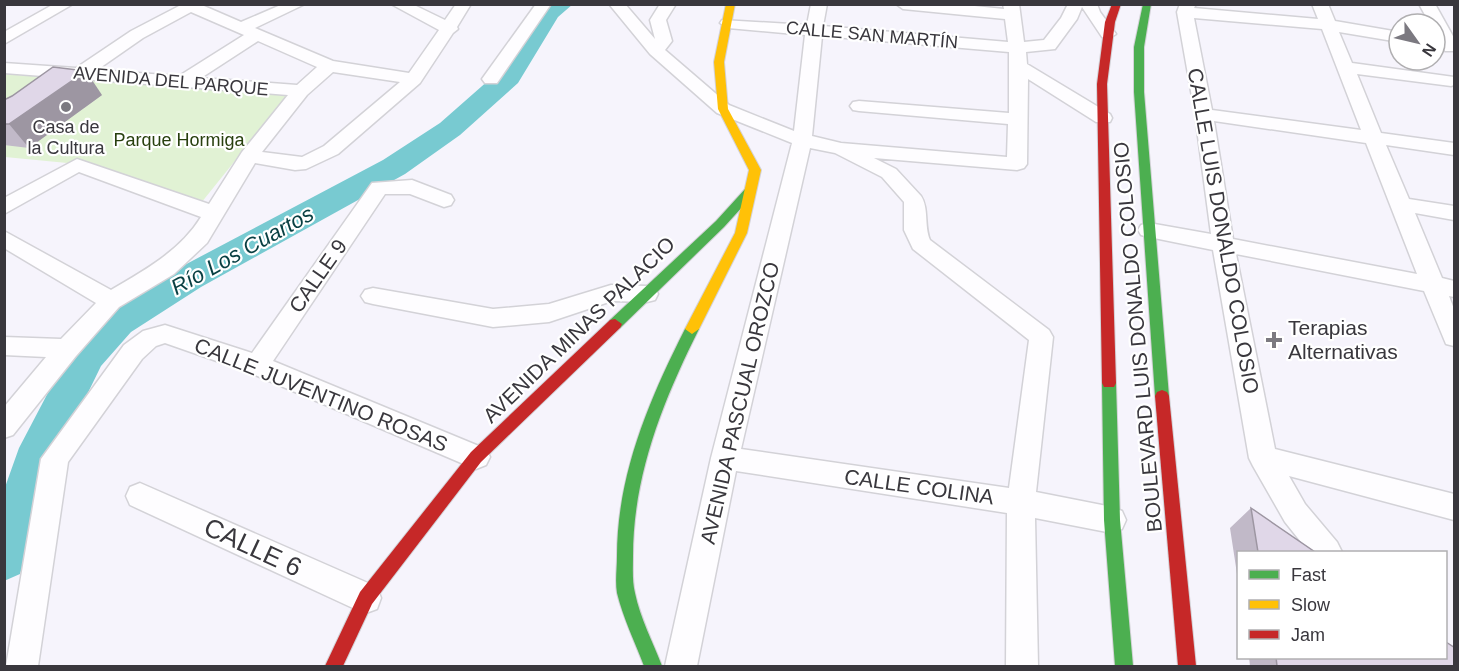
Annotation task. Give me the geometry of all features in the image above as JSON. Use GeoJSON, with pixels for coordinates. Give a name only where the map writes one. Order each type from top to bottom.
{"type":"FeatureCollection","features":[{"type":"Feature","properties":{"kind":"main road"},"geometry":{"type":"LineString","coordinates":[[653,666],[626,592],[624,554],[628,498],[652,420],[675,362],[741,232],[755,170],[723,109],[719,62],[731,4]]}},
{"type":"Feature","properties":{"kind":"main road","name":"BOULEVARD LUIS DONALDO COLOSIO"},"geometry":{"type":"LineString","coordinates":[[1117,4],[1110,22],[1102,84],[1112,520],[1124,666]]}},
{"type":"Feature","properties":{"kind":"main road","name":"BOULEVARD LUIS DONALDO COLOSIO"},"geometry":{"type":"LineString","coordinates":[[1147,4],[1140,28],[1140,88],[1149,230],[1187,666]]}},
{"type":"Feature","properties":{"kind":"main road","name":"AVENIDA MINAS PALACIO"},"geometry":{"type":"LineString","coordinates":[[334,666],[366,598],[476,457],[720,224],[751,189]]}},
{"type":"Feature","properties":{"kind":"street"},"geometry":{"type":"LineString","coordinates":[[4,39],[66,4]]}},
{"type":"Feature","properties":{"kind":"street"},"geometry":{"type":"LineString","coordinates":[[181,83],[248,32],[298,4]]}},
{"type":"Feature","properties":{"kind":"street"},"geometry":{"type":"LineString","coordinates":[[398,4],[450,29]]}},
{"type":"Feature","properties":{"kind":"street"},"geometry":{"type":"LineString","coordinates":[[249,156],[295,164],[317,159],[331,150],[414,79],[450,29],[464,4]]}},
{"type":"Feature","properties":{"kind":"street"},"geometry":{"type":"LineString","coordinates":[[491,78],[544,4]]}},
{"type":"Feature","properties":{"kind":"street"},"geometry":{"type":"LineString","coordinates":[[616,4],[656,50],[723,109],[802,140],[841,149],[1017,164],[1018,57],[1012,10],[903,4]]}},
{"type":"Feature","properties":{"kind":"street"},"geometry":{"type":"LineString","coordinates":[[656,50],[664,41],[658,20],[668,4]]}},
{"type":"Feature","properties":{"kind":"street","name":"AVENIDA PASCUAL OROZCO"},"geometry":{"type":"LineString","coordinates":[[681,666],[725,458],[802,140],[819,4]]}},
{"type":"Feature","properties":{"kind":"street","name":"CALLE SAN MARTÍN"},"geometry":{"type":"LineString","coordinates":[[728,23],[814,30],[1018,57],[1049,45],[1069,19],[1076,4]]}},
{"type":"Feature","properties":{"kind":"street"},"geometry":{"type":"LineString","coordinates":[[1089,4],[1092,13],[1108,34]]}},
{"type":"Feature","properties":{"kind":"street"},"geometry":{"type":"LineString","coordinates":[[1320,4],[1455,337]]}},
{"type":"Feature","properties":{"kind":"street"},"geometry":{"type":"LineString","coordinates":[[80,74],[126,40],[159,20],[192,5],[328,66],[414,79]]}},
{"type":"Feature","properties":{"kind":"street"},"geometry":{"type":"LineString","coordinates":[[1187,8],[1328,25],[1387,36]]}},
{"type":"Feature","properties":{"kind":"street","name":"CALLE LUIS DONALDO COLOSIO"},"geometry":{"type":"LineString","coordinates":[[1187,8],[1223,244],[1263,458],[1295,513],[1326,551]]}},
{"type":"Feature","properties":{"kind":"street"},"geometry":{"type":"LineString","coordinates":[[1018,57],[1103,118]]}},
{"type":"Feature","properties":{"kind":"street"},"geometry":{"type":"LineString","coordinates":[[4,427],[67,349],[111,301],[166,268],[199,238],[212,213],[249,156],[301,91],[328,66]]}},
{"type":"Feature","properties":{"kind":"street"},"geometry":{"type":"LineString","coordinates":[[1345,67],[1451,81]]}},
{"type":"Feature","properties":{"kind":"street","name":"AVENIDA DEL PARQUE"},"geometry":{"type":"LineString","coordinates":[[4,68],[301,91]]}},
{"type":"Feature","properties":{"kind":"street"},"geometry":{"type":"LineString","coordinates":[[859,106],[1017,119]]}},
{"type":"Feature","properties":{"kind":"street"},"geometry":{"type":"LineString","coordinates":[[1204,114],[1455,149]]}},
{"type":"Feature","properties":{"kind":"street"},"geometry":{"type":"LineString","coordinates":[[841,149],[889,173],[914,201],[915,230],[921,244],[1041,337],[1021,502],[1022,666]]}},
{"type":"Feature","properties":{"kind":"street"},"geometry":{"type":"LineString","coordinates":[[4,207],[77,165],[212,213]]}},
{"type":"Feature","properties":{"kind":"street"},"geometry":{"type":"LineString","coordinates":[[751,189],[792,181]]}},
{"type":"Feature","properties":{"kind":"street","name":"CALLE 9"},"geometry":{"type":"LineString","coordinates":[[257,364],[379,188],[412,187],[444,200]]}},
{"type":"Feature","properties":{"kind":"street"},"geometry":{"type":"LineString","coordinates":[[1400,204],[1455,213]]}},
{"type":"Feature","properties":{"kind":"street"},"geometry":{"type":"LineString","coordinates":[[1149,230],[1455,289]]}},
{"type":"Feature","properties":{"kind":"street"},"geometry":{"type":"LineString","coordinates":[[4,238],[111,301]]}},
{"type":"Feature","properties":{"kind":"street"},"geometry":{"type":"LineString","coordinates":[[373,296],[493,318],[549,313],[611,293],[646,294]]}},
{"type":"Feature","properties":{"kind":"street","name":"CALLE JUVENTINO ROSAS"},"geometry":{"type":"LineString","coordinates":[[22,666],[55,459],[142,342],[155,335],[165,334],[257,364],[476,457]]}},
{"type":"Feature","properties":{"kind":"street"},"geometry":{"type":"LineString","coordinates":[[4,346],[67,349]]}},
{"type":"Feature","properties":{"kind":"street","name":"CALLE COLINA"},"geometry":{"type":"LineString","coordinates":[[725,458],[1021,502],[1112,520]]}},
{"type":"Feature","properties":{"kind":"street"},"geometry":{"type":"LineString","coordinates":[[1263,458],[1455,507]]}},
{"type":"Feature","properties":{"kind":"street","name":"CALLE 6"},"geometry":{"type":"LineString","coordinates":[[140,496],[366,598]]}},
{"type":"Feature","properties":{"kind":"green space","name":"Parque Hormiga"},"geometry":{"type":"Polygon","coordinates":[[[4,74],[288,95],[201,203],[88,165],[5,157],[4,74]]]}},
{"type":"Feature","properties":{"kind":"building"},"geometry":{"type":"Polygon","coordinates":[[[53,67],[86,71],[9,124],[4,124],[4,100],[53,67]]]}},
{"type":"Feature","properties":{"kind":"building"},"geometry":{"type":"Polygon","coordinates":[[[1251,508],[1314,551],[1258,551],[1251,508]]]}},
{"type":"Feature","properties":{"kind":"building"},"geometry":{"type":"Polygon","coordinates":[[[1447,643],[1455,648],[1455,666],[1277,666],[1276,659],[1447,659],[1447,643]]]}},
{"type":"Feature","properties":{"kind":"waterway","name":"Río Los Cuartos"},"geometry":{"type":"LineString","coordinates":[[4,559],[40,448],[87,356],[118,322],[189,278],[394,167],[450,129],[508,77],[548,12],[561,4]]}},
{"type":"Feature","properties":{"kind":"traffic: fast"},"geometry":{"type":"LineString","coordinates":[[1147,4],[1139,47],[1139,92],[1162,396]]}},
{"type":"Feature","properties":{"kind":"traffic: fast"},"geometry":{"type":"LineString","coordinates":[[615,324],[720,224],[750,191]]}},
{"type":"Feature","properties":{"kind":"traffic: fast"},"geometry":{"type":"LineString","coordinates":[[653,666],[625,590],[625,535],[628,504],[643,443],[666,384],[692,329]]}},
{"type":"Feature","properties":{"kind":"traffic: fast"},"geometry":{"type":"LineString","coordinates":[[1109,383],[1112,520],[1124,666]]}},
{"type":"Feature","properties":{"kind":"traffic: slow"},"geometry":{"type":"LineString","coordinates":[[692,329],[741,233],[755,170],[723,109],[719,62],[731,4]]}},
{"type":"Feature","properties":{"kind":"traffic: jam"},"geometry":{"type":"LineString","coordinates":[[1109,383],[1102,84],[1110,22],[1117,4]]}},
{"type":"Feature","properties":{"kind":"traffic: jam"},"geometry":{"type":"LineString","coordinates":[[334,666],[366,598],[476,457],[615,324]]}},
{"type":"Feature","properties":{"kind":"traffic: jam"},"geometry":{"type":"LineString","coordinates":[[1162,396],[1187,666]]}},
{"type":"Feature","properties":{"kind":"place","name":"Casa de la Cultura"},"geometry":{"type":"Point","coordinates":[66,107]}},
{"type":"Feature","properties":{"kind":"place","name":"Terapias Alternativas"},"geometry":{"type":"Point","coordinates":[1274,340]}}]}
